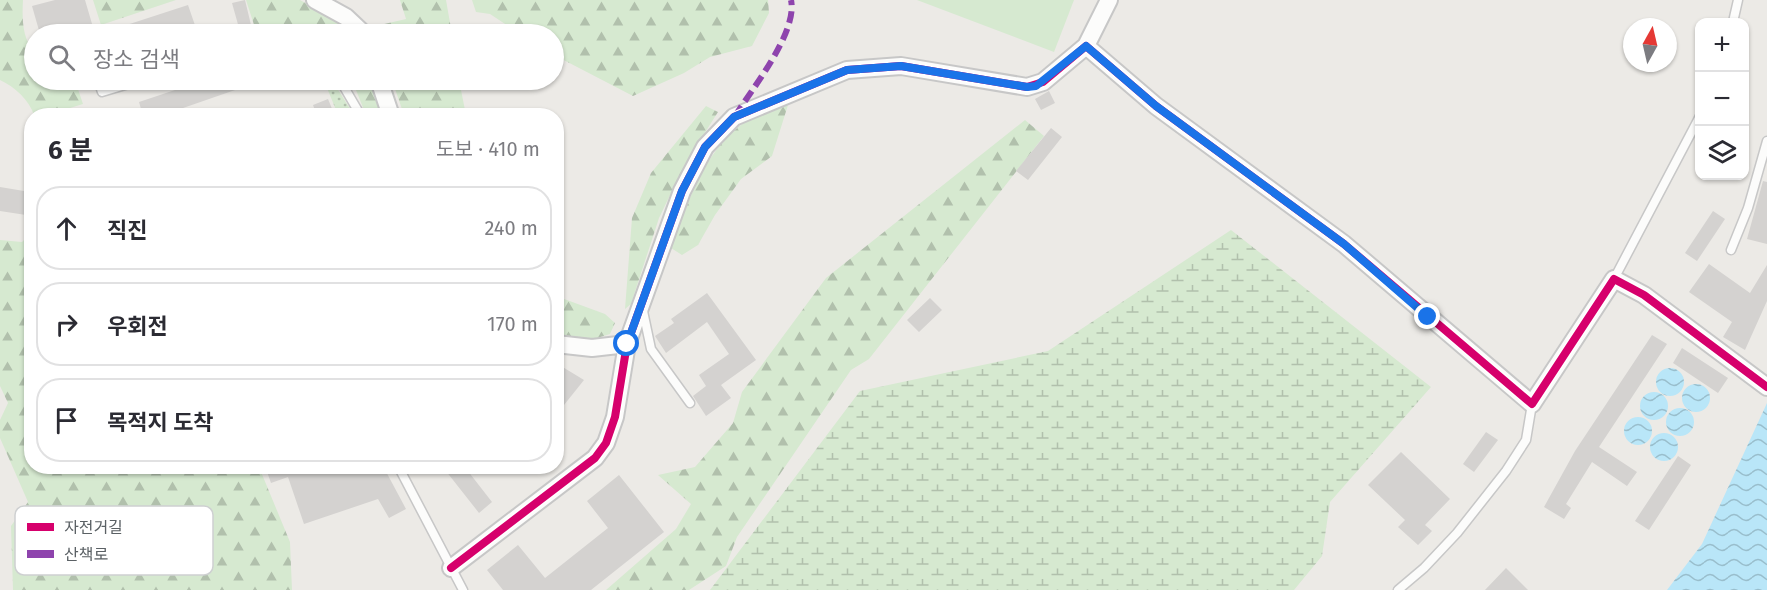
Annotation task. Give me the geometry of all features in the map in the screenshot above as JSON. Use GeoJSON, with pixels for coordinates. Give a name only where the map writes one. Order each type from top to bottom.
{"type":"FeatureCollection","features":[{"type":"Feature","properties":{"kind":"street"},"geometry":{"type":"LineString","coordinates":[[315,0],[346,17],[353,24]]}},
{"type":"Feature","properties":{"kind":"street"},"geometry":{"type":"LineString","coordinates":[[451,568],[595,458],[606,443],[615,417],[627,344],[682,191],[705,147],[734,117],[847,70],[901,66],[1027,87],[1036,86],[1086,46],[1109,0]]}},
{"type":"Feature","properties":{"kind":"street"},"geometry":{"type":"LineString","coordinates":[[1086,46],[1156,106],[1344,244],[1532,404],[1614,279],[1644,295],[1767,387]]}},
{"type":"Feature","properties":{"kind":"street"},"geometry":{"type":"LineString","coordinates":[[382,90],[388,108]]}},
{"type":"Feature","properties":{"kind":"street"},"geometry":{"type":"LineString","coordinates":[[564,345],[592,348],[627,344]]}},
{"type":"Feature","properties":{"kind":"lane"},"geometry":{"type":"LineString","coordinates":[[1734,18],[1738,0]]}},
{"type":"Feature","properties":{"kind":"lane"},"geometry":{"type":"LineString","coordinates":[[346,90],[356,108]]}},
{"type":"Feature","properties":{"kind":"lane"},"geometry":{"type":"LineString","coordinates":[[1614,279],[1695,125]]}},
{"type":"Feature","properties":{"kind":"lane"},"geometry":{"type":"LineString","coordinates":[[1731,250],[1748,208],[1767,141]]}},
{"type":"Feature","properties":{"kind":"lane"},"geometry":{"type":"LineString","coordinates":[[642,304],[651,349],[690,403]]}},
{"type":"Feature","properties":{"kind":"lane"},"geometry":{"type":"LineString","coordinates":[[1398,590],[1424,568],[1457,534],[1506,471],[1526,440],[1532,404]]}},
{"type":"Feature","properties":{"kind":"lane"},"geometry":{"type":"LineString","coordinates":[[402,474],[462,590]]}},
{"type":"Feature","properties":{"kind":"green space"},"geometry":{"type":"Polygon","coordinates":[[[0,0],[23,0],[24,90],[78,90],[83,104],[70,108],[31,108],[21,94],[0,80],[0,0]]]}},
{"type":"Feature","properties":{"kind":"green space"},"geometry":{"type":"Polygon","coordinates":[[[93,0],[176,0],[104,24],[101,24],[93,0]]]}},
{"type":"Feature","properties":{"kind":"green space"},"geometry":{"type":"Polygon","coordinates":[[[246,0],[300,0],[342,24],[254,24],[246,0]]]}},
{"type":"Feature","properties":{"kind":"green space"},"geometry":{"type":"Polygon","coordinates":[[[400,0],[446,0],[450,24],[384,24],[406,19],[400,0]]]}},
{"type":"Feature","properties":{"kind":"green space"},"geometry":{"type":"Polygon","coordinates":[[[472,0],[768,0],[769,13],[752,46],[710,57],[684,73],[633,96],[564,60],[564,24],[505,24],[490,14],[476,12],[472,0]]]}},
{"type":"Feature","properties":{"kind":"green space"},"geometry":{"type":"Polygon","coordinates":[[[917,0],[1074,0],[1054,52],[917,0]]]}},
{"type":"Feature","properties":{"kind":"green space"},"geometry":{"type":"Polygon","coordinates":[[[328,90],[338,90],[350,108],[335,108],[328,90]]]}},
{"type":"Feature","properties":{"kind":"green space"},"geometry":{"type":"Polygon","coordinates":[[[356,90],[376,90],[383,108],[363,108],[356,90]]]}},
{"type":"Feature","properties":{"kind":"green space"},"geometry":{"type":"Polygon","coordinates":[[[395,90],[461,90],[465,108],[402,108],[395,90]]]}},
{"type":"Feature","properties":{"kind":"green space"},"geometry":{"type":"Polygon","coordinates":[[[788,105],[772,156],[741,179],[715,215],[698,245],[682,255],[671,248],[698,181],[716,150],[746,121],[788,105]]]}},
{"type":"Feature","properties":{"kind":"green space"},"geometry":{"type":"Polygon","coordinates":[[[706,106],[718,112],[685,164],[659,218],[631,304],[625,309],[632,218],[651,173],[706,106]]]}},
{"type":"Feature","properties":{"kind":"green space"},"geometry":{"type":"Polygon","coordinates":[[[1025,120],[1044,136],[869,359],[851,370],[737,537],[726,566],[689,590],[606,590],[676,529],[691,504],[658,475],[695,467],[733,423],[742,392],[826,278],[1025,120]]]}},
{"type":"Feature","properties":{"kind":"green space"},"geometry":{"type":"Polygon","coordinates":[[[1231,230],[1431,387],[1330,502],[1322,556],[1294,590],[710,590],[860,391],[1048,351],[1231,230]]]}},
{"type":"Feature","properties":{"kind":"green space"},"geometry":{"type":"Polygon","coordinates":[[[0,240],[22,242],[24,240],[24,474],[262,474],[290,542],[292,590],[13,590],[11,526],[15,520],[15,575],[213,575],[213,506],[25,506],[28,502],[0,438],[0,420],[8,403],[0,386],[0,240]]]}},
{"type":"Feature","properties":{"kind":"green space"},"geometry":{"type":"Polygon","coordinates":[[[564,299],[605,314],[615,323],[610,334],[591,340],[564,338],[564,299]]]}},
{"type":"Feature","properties":{"kind":"water"},"geometry":{"type":"Polygon","coordinates":[[[1670,368],[1680,372],[1684,382],[1680,392],[1670,396],[1660,392],[1656,382],[1660,372],[1670,368]]]}},
{"type":"Feature","properties":{"kind":"water"},"geometry":{"type":"Polygon","coordinates":[[[1696,384],[1706,388],[1710,398],[1706,408],[1696,412],[1686,408],[1682,398],[1686,388],[1696,384]]]}},
{"type":"Feature","properties":{"kind":"water"},"geometry":{"type":"Polygon","coordinates":[[[1654,392],[1664,396],[1668,406],[1664,416],[1654,420],[1644,416],[1640,406],[1644,396],[1654,392]]]}},
{"type":"Feature","properties":{"kind":"water"},"geometry":{"type":"Polygon","coordinates":[[[1767,403],[1767,590],[1667,590],[1702,544],[1767,403]]]}},
{"type":"Feature","properties":{"kind":"water"},"geometry":{"type":"Polygon","coordinates":[[[1680,408],[1690,412],[1694,422],[1690,432],[1680,436],[1670,432],[1666,422],[1670,412],[1680,408]]]}},
{"type":"Feature","properties":{"kind":"water"},"geometry":{"type":"Polygon","coordinates":[[[1638,417],[1648,421],[1652,431],[1648,441],[1638,445],[1628,441],[1624,431],[1628,421],[1638,417]]]}},
{"type":"Feature","properties":{"kind":"water"},"geometry":{"type":"Polygon","coordinates":[[[1664,433],[1674,437],[1678,447],[1674,457],[1664,461],[1654,457],[1650,447],[1654,437],[1664,433]]]}},
{"type":"Feature","properties":{"kind":"building"},"geometry":{"type":"Polygon","coordinates":[[[55,0],[85,0],[92,24],[37,24],[32,6],[55,0]]]}},
{"type":"Feature","properties":{"kind":"building"},"geometry":{"type":"Polygon","coordinates":[[[245,0],[251,24],[238,24],[232,3],[245,0]]]}},
{"type":"Feature","properties":{"kind":"building"},"geometry":{"type":"Polygon","coordinates":[[[188,5],[195,24],[130,24],[188,5]]]}},
{"type":"Feature","properties":{"kind":"building"},"geometry":{"type":"Polygon","coordinates":[[[175,90],[235,90],[183,108],[141,108],[139,102],[175,90]]]}},
{"type":"Feature","properties":{"kind":"building"},"geometry":{"type":"Polygon","coordinates":[[[1049,91],[1055,103],[1041,110],[1035,99],[1049,91]]]}},
{"type":"Feature","properties":{"kind":"building"},"geometry":{"type":"Polygon","coordinates":[[[328,99],[332,108],[314,108],[313,105],[328,99]]]}},
{"type":"Feature","properties":{"kind":"building"},"geometry":{"type":"Polygon","coordinates":[[[1051,128],[1062,137],[1028,180],[1016,171],[1051,128]]]}},
{"type":"Feature","properties":{"kind":"building"},"geometry":{"type":"Polygon","coordinates":[[[1763,181],[1767,182],[1767,244],[1747,239],[1763,181]]]}},
{"type":"Feature","properties":{"kind":"building"},"geometry":{"type":"Polygon","coordinates":[[[0,187],[24,191],[24,215],[0,211],[0,187]]]}},
{"type":"Feature","properties":{"kind":"building"},"geometry":{"type":"Polygon","coordinates":[[[1713,211],[1725,219],[1697,261],[1685,253],[1713,211]]]}},
{"type":"Feature","properties":{"kind":"building"},"geometry":{"type":"Polygon","coordinates":[[[1709,264],[1750,293],[1767,265],[1767,301],[1745,350],[1723,337],[1732,322],[1689,292],[1709,264]]]}},
{"type":"Feature","properties":{"kind":"building"},"geometry":{"type":"Polygon","coordinates":[[[707,293],[756,360],[721,385],[731,398],[706,416],[693,396],[706,386],[699,375],[729,354],[707,322],[666,353],[655,336],[674,323],[671,319],[707,293]]]}},
{"type":"Feature","properties":{"kind":"building"},"geometry":{"type":"Polygon","coordinates":[[[930,298],[942,310],[919,332],[907,320],[930,298]]]}},
{"type":"Feature","properties":{"kind":"building"},"geometry":{"type":"Polygon","coordinates":[[[1652,335],[1667,344],[1599,447],[1637,472],[1627,486],[1592,462],[1566,504],[1571,508],[1564,519],[1544,507],[1575,451],[1652,335]]]}},
{"type":"Feature","properties":{"kind":"building"},"geometry":{"type":"Polygon","coordinates":[[[1682,348],[1728,378],[1718,393],[1673,363],[1682,348]]]}},
{"type":"Feature","properties":{"kind":"building"},"geometry":{"type":"Polygon","coordinates":[[[564,368],[584,380],[564,405],[564,368]]]}},
{"type":"Feature","properties":{"kind":"building"},"geometry":{"type":"Polygon","coordinates":[[[1486,432],[1498,440],[1474,472],[1463,464],[1486,432]]]}},
{"type":"Feature","properties":{"kind":"building"},"geometry":{"type":"Polygon","coordinates":[[[1401,452],[1450,499],[1425,525],[1432,531],[1418,545],[1398,527],[1405,520],[1368,485],[1401,452]]]}},
{"type":"Feature","properties":{"kind":"building"},"geometry":{"type":"Polygon","coordinates":[[[1678,456],[1691,465],[1649,530],[1635,521],[1678,456]]]}},
{"type":"Feature","properties":{"kind":"building"},"geometry":{"type":"Polygon","coordinates":[[[268,474],[387,474],[406,509],[389,518],[378,499],[304,524],[288,477],[271,483],[268,474]]]}},
{"type":"Feature","properties":{"kind":"building"},"geometry":{"type":"Polygon","coordinates":[[[448,474],[470,474],[492,502],[479,513],[448,474]]]}},
{"type":"Feature","properties":{"kind":"building"},"geometry":{"type":"Polygon","coordinates":[[[619,475],[664,532],[591,590],[503,590],[487,570],[518,545],[545,578],[608,528],[587,501],[619,475]]]}},
{"type":"Feature","properties":{"kind":"building"},"geometry":{"type":"Polygon","coordinates":[[[1506,568],[1528,590],[1485,590],[1506,568]]]}},
{"type":"Feature","properties":{"kind":"marked path"},"geometry":{"type":"LineString","coordinates":[[735,116],[781,44],[788,28],[791,0]]}},
{"type":"Feature","properties":{"kind":"cycle path"},"geometry":{"type":"LineString","coordinates":[[451,568],[595,458],[606,443],[615,417],[627,344],[682,191],[705,147],[734,117],[847,70],[901,66],[1027,87],[1043,82],[1086,46],[1156,106],[1344,244],[1532,404],[1614,279],[1644,295],[1767,387]]}},
{"type":"Feature","properties":{"kind":"route"},"geometry":{"type":"LineString","coordinates":[[627,344],[682,191],[705,147],[734,117],[847,70],[901,66],[938,70],[1027,87],[1036,86],[1086,46],[1156,106],[1344,244],[1428,317]]}}]}
